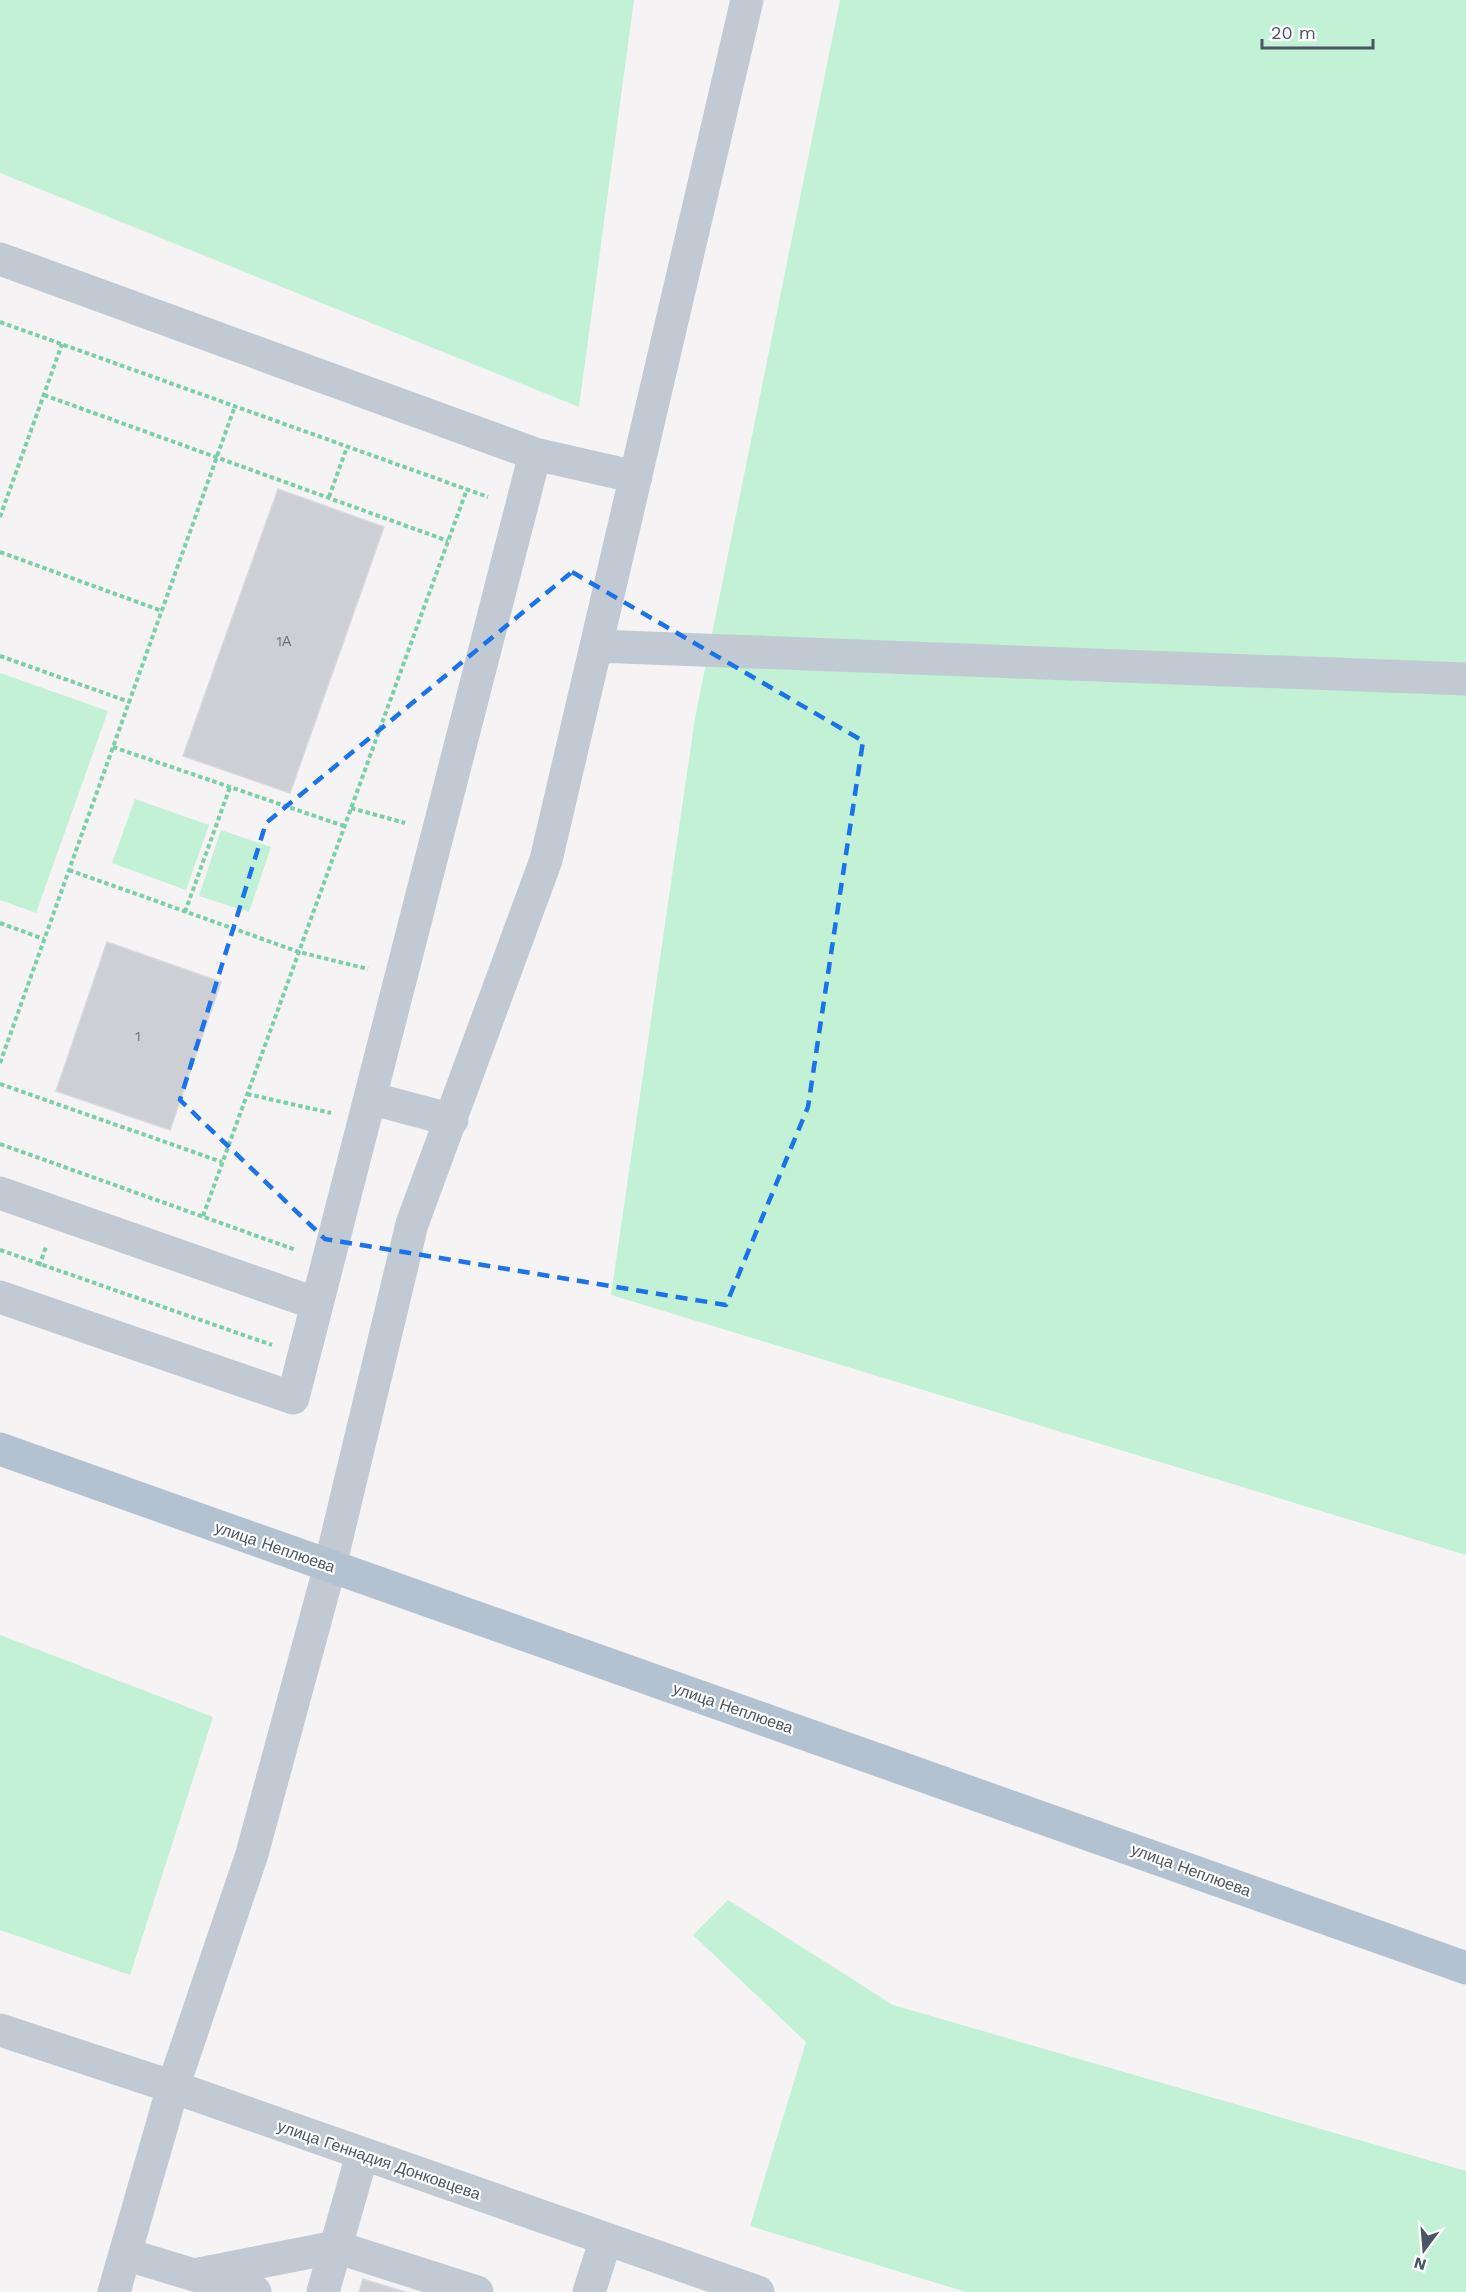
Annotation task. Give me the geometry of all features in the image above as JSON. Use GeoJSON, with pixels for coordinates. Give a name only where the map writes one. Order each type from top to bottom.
{"type":"FeatureCollection","features":[{"type":"Feature","properties":{"kind":"main road","name":"улица Неплюева"},"geometry":{"type":"LineString","coordinates":[[0,1449],[1466,1968]]}},
{"type":"Feature","properties":{"kind":"street"},"geometry":{"type":"LineString","coordinates":[[114,2292],[173,2087],[252,1854],[330,1566],[412,1224],[546,860],[747,0]]}},
{"type":"Feature","properties":{"kind":"street"},"geometry":{"type":"LineString","coordinates":[[0,259],[535,454],[636,477]]}},
{"type":"Feature","properties":{"kind":"street"},"geometry":{"type":"LineString","coordinates":[[0,1297],[293,1398],[535,454]]}},
{"type":"Feature","properties":{"kind":"street"},"geometry":{"type":"LineString","coordinates":[[596,646],[1466,679]]}},
{"type":"Feature","properties":{"kind":"street"},"geometry":{"type":"LineString","coordinates":[[367,1110],[452,1120]]}},
{"type":"Feature","properties":{"kind":"street"},"geometry":{"type":"LineString","coordinates":[[0,1193],[317,1304]]}},
{"type":"Feature","properties":{"kind":"street","name":"улица Геннадия Донковцева"},"geometry":{"type":"LineString","coordinates":[[0,2030],[173,2087],[758,2292]]}},
{"type":"Feature","properties":{"kind":"street"},"geometry":{"type":"LineString","coordinates":[[323,2292],[362,2155]]}},
{"type":"Feature","properties":{"kind":"street"},"geometry":{"type":"LineString","coordinates":[[589,2292],[606,2239]]}},
{"type":"Feature","properties":{"kind":"street"},"geometry":{"type":"LineString","coordinates":[[192,2284],[336,2247],[477,2292]]}},
{"type":"Feature","properties":{"kind":"street"},"geometry":{"type":"LineString","coordinates":[[125,2254],[192,2284],[255,2292]]}},
{"type":"Feature","properties":{"kind":"path"},"geometry":{"type":"LineString","coordinates":[[0,322],[521,509]]}},
{"type":"Feature","properties":{"kind":"path"},"geometry":{"type":"LineString","coordinates":[[0,517],[63,344]]}},
{"type":"Feature","properties":{"kind":"path"},"geometry":{"type":"LineString","coordinates":[[44,395],[448,541]]}},
{"type":"Feature","properties":{"kind":"path"},"geometry":{"type":"LineString","coordinates":[[0,1063],[235,406]]}},
{"type":"Feature","properties":{"kind":"path"},"geometry":{"type":"LineString","coordinates":[[329,497],[347,447]]}},
{"type":"Feature","properties":{"kind":"path"},"geometry":{"type":"LineString","coordinates":[[202,1216],[467,489]]}},
{"type":"Feature","properties":{"kind":"path"},"geometry":{"type":"LineString","coordinates":[[0,552],[162,611]]}},
{"type":"Feature","properties":{"kind":"path"},"geometry":{"type":"LineString","coordinates":[[0,656],[129,702]]}},
{"type":"Feature","properties":{"kind":"path"},"geometry":{"type":"LineString","coordinates":[[113,747],[344,826]]}},
{"type":"Feature","properties":{"kind":"path"},"geometry":{"type":"LineString","coordinates":[[185,912],[230,787]]}},
{"type":"Feature","properties":{"kind":"path"},"geometry":{"type":"LineString","coordinates":[[351,808],[438,832]]}},
{"type":"Feature","properties":{"kind":"path"},"geometry":{"type":"LineString","coordinates":[[69,870],[299,952],[401,977]]}},
{"type":"Feature","properties":{"kind":"path"},"geometry":{"type":"LineString","coordinates":[[0,923],[44,939]]}},
{"type":"Feature","properties":{"kind":"path"},"geometry":{"type":"LineString","coordinates":[[0,1084],[222,1162]]}},
{"type":"Feature","properties":{"kind":"path"},"geometry":{"type":"LineString","coordinates":[[247,1094],[367,1110]]}},
{"type":"Feature","properties":{"kind":"path"},"geometry":{"type":"LineString","coordinates":[[0,1144],[328,1261]]}},
{"type":"Feature","properties":{"kind":"path"},"geometry":{"type":"LineString","coordinates":[[0,1250],[303,1356]]}},
{"type":"Feature","properties":{"kind":"highlighted area"},"geometry":{"type":"Polygon","coordinates":[[[572,572],[863,741],[808,1107],[726,1305],[325,1239],[180,1100],[266,823],[572,572]]]}},
{"type":"Feature","properties":{"kind":"green space"},"geometry":{"type":"Polygon","coordinates":[[[0,0],[634,0],[579,407],[0,173],[0,0]]]}},
{"type":"Feature","properties":{"kind":"green space"},"geometry":{"type":"Polygon","coordinates":[[[840,0],[1466,0],[1466,1555],[611,1295],[695,718],[840,0]]]}},
{"type":"Feature","properties":{"kind":"green space"},"geometry":{"type":"Polygon","coordinates":[[[0,673],[108,711],[36,913],[0,900],[0,673]]]}},
{"type":"Feature","properties":{"kind":"green space"},"geometry":{"type":"Polygon","coordinates":[[[135,799],[209,825],[186,890],[112,863],[135,799]]]}},
{"type":"Feature","properties":{"kind":"green space"},"geometry":{"type":"Polygon","coordinates":[[[221,830],[271,847],[249,912],[199,896],[221,830]]]}},
{"type":"Feature","properties":{"kind":"green space"},"geometry":{"type":"Polygon","coordinates":[[[0,1635],[213,1717],[130,1975],[0,1930],[0,1635]]]}},
{"type":"Feature","properties":{"kind":"green space"},"geometry":{"type":"Polygon","coordinates":[[[728,1900],[893,2005],[1466,2171],[1466,2292],[966,2292],[750,2226],[806,2042],[693,1935],[728,1900]]]}},
{"type":"Feature","properties":{"kind":"building"},"geometry":{"type":"Polygon","coordinates":[[[278,489],[384,527],[290,793],[183,756],[278,489]]]}},
{"type":"Feature","properties":{"kind":"building"},"geometry":{"type":"Polygon","coordinates":[[[107,942],[221,982],[170,1130],[56,1091],[107,942]]]}},
{"type":"Feature","properties":{"kind":"building"},"geometry":{"type":"Polygon","coordinates":[[[363,2279],[405,2292],[359,2292],[363,2279]]]}}]}
